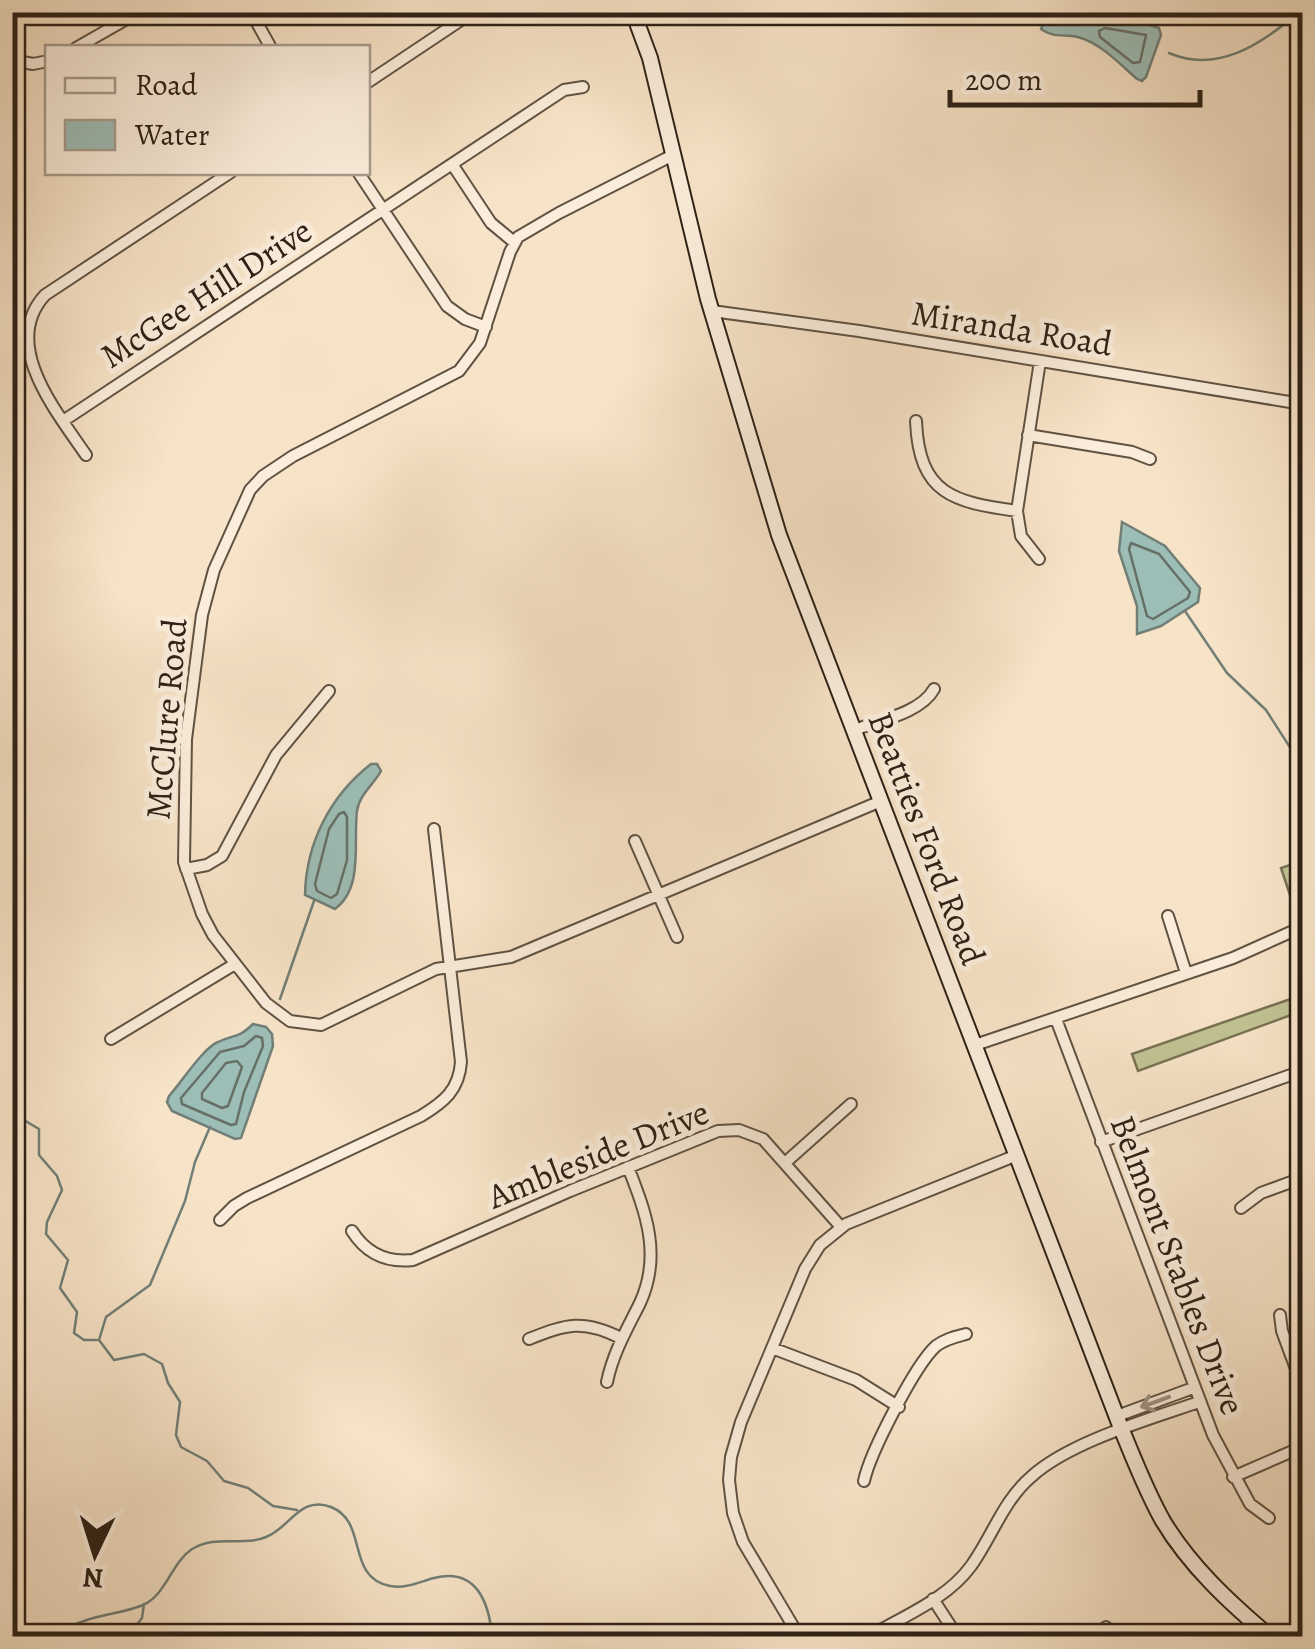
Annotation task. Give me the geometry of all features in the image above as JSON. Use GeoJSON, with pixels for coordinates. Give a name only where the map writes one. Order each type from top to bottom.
{"type":"FeatureCollection","features":[{"type":"Feature","properties":{"kind":"main road","name":"Beatties Ford Road"},"geometry":{"type":"LineString","coordinates":[[633,12],[650,58],[712,311],[779,535],[1119,1422],[1148,1492],[1183,1550],[1232,1604],[1268,1636]]}},
{"type":"Feature","properties":{"kind":"street"},"geometry":{"type":"LineString","coordinates":[[81,45],[140,12]]}},
{"type":"Feature","properties":{"kind":"street"},"geometry":{"type":"LineString","coordinates":[[251,12],[269,45]]}},
{"type":"Feature","properties":{"kind":"street"},"geometry":{"type":"LineString","coordinates":[[370,81],[473,12]]}},
{"type":"Feature","properties":{"kind":"street"},"geometry":{"type":"LineString","coordinates":[[109,14],[116,25]]}},
{"type":"Feature","properties":{"kind":"street"},"geometry":{"type":"LineString","coordinates":[[12,60],[45,62]]}},
{"type":"Feature","properties":{"kind":"street","name":"McGee Hill Drive"},"geometry":{"type":"LineString","coordinates":[[63,420],[564,90],[583,87]]}},
{"type":"Feature","properties":{"kind":"street"},"geometry":{"type":"LineString","coordinates":[[452,164],[490,223],[514,242],[559,212],[673,154]]}},
{"type":"Feature","properties":{"kind":"street"},"geometry":{"type":"LineString","coordinates":[[86,455],[28,371],[23,358],[22,329],[33,307],[45,295],[225,175]]}},
{"type":"Feature","properties":{"kind":"street"},"geometry":{"type":"LineString","coordinates":[[360,175],[447,306],[486,327]]}},
{"type":"Feature","properties":{"kind":"street","name":"McClure Road"},"geometry":{"type":"LineString","coordinates":[[514,242],[486,327],[472,357],[459,371],[293,456],[250,490],[214,570],[194,661],[184,770],[183,844],[186,868],[202,914],[271,1009],[290,1021],[308,1025],[338,1018],[436,969],[511,957],[881,801]]}},
{"type":"Feature","properties":{"kind":"street","name":"Miranda Road"},"geometry":{"type":"LineString","coordinates":[[712,311],[1302,404]]}},
{"type":"Feature","properties":{"kind":"street"},"geometry":{"type":"LineString","coordinates":[[1039,558],[1021,536],[1016,511],[1040,361]]}},
{"type":"Feature","properties":{"kind":"street"},"geometry":{"type":"LineString","coordinates":[[916,421],[928,470],[943,492],[968,504],[1016,511]]}},
{"type":"Feature","properties":{"kind":"street"},"geometry":{"type":"LineString","coordinates":[[1028,436],[1132,452],[1150,459]]}},
{"type":"Feature","properties":{"kind":"street"},"geometry":{"type":"LineString","coordinates":[[854,730],[917,705],[931,696],[934,689]]}},
{"type":"Feature","properties":{"kind":"street","name":"McClure Road"},"geometry":{"type":"LineString","coordinates":[[186,868],[207,866],[222,856],[276,755],[329,691]]}},
{"type":"Feature","properties":{"kind":"street"},"geometry":{"type":"LineString","coordinates":[[220,1220],[248,1198],[421,1116],[448,1096],[460,1074],[461,1062],[434,829]]}},
{"type":"Feature","properties":{"kind":"street"},"geometry":{"type":"LineString","coordinates":[[634,842],[677,937]]}},
{"type":"Feature","properties":{"kind":"street"},"geometry":{"type":"LineString","coordinates":[[1168,916],[1186,974]]}},
{"type":"Feature","properties":{"kind":"street"},"geometry":{"type":"LineString","coordinates":[[975,1045],[1233,958],[1302,927]]}},
{"type":"Feature","properties":{"kind":"street"},"geometry":{"type":"LineString","coordinates":[[111,1040],[235,964]]}},
{"type":"Feature","properties":{"kind":"street","name":"Belmont Stables Drive"},"geometry":{"type":"LineString","coordinates":[[1056,1019],[1199,1402],[1233,1477],[1250,1504],[1270,1518]]}},
{"type":"Feature","properties":{"kind":"street"},"geometry":{"type":"LineString","coordinates":[[1101,1142],[1302,1070]]}},
{"type":"Feature","properties":{"kind":"street"},"geometry":{"type":"LineString","coordinates":[[786,1162],[851,1104]]}},
{"type":"Feature","properties":{"kind":"street","name":"Ambleside Drive"},"geometry":{"type":"LineString","coordinates":[[352,1231],[360,1243],[378,1256],[392,1261],[413,1260],[696,1139],[730,1130],[757,1136],[786,1162],[841,1227]]}},
{"type":"Feature","properties":{"kind":"street"},"geometry":{"type":"LineString","coordinates":[[799,1636],[743,1542],[731,1500],[730,1468],[734,1444],[811,1258],[841,1227],[1017,1155]]}},
{"type":"Feature","properties":{"kind":"street"},"geometry":{"type":"LineString","coordinates":[[607,1382],[622,1338],[644,1294],[652,1249],[648,1220],[628,1168]]}},
{"type":"Feature","properties":{"kind":"street"},"geometry":{"type":"LineString","coordinates":[[1241,1208],[1261,1193],[1302,1178]]}},
{"type":"Feature","properties":{"kind":"street"},"geometry":{"type":"LineString","coordinates":[[1280,1316],[1302,1386]]}},
{"type":"Feature","properties":{"kind":"street"},"geometry":{"type":"LineString","coordinates":[[528,1339],[574,1324],[622,1338]]}},
{"type":"Feature","properties":{"kind":"street"},"geometry":{"type":"LineString","coordinates":[[864,1481],[870,1460],[926,1358],[944,1341],[966,1334]]}},
{"type":"Feature","properties":{"kind":"street"},"geometry":{"type":"LineString","coordinates":[[772,1348],[856,1380],[899,1407]]}},
{"type":"Feature","properties":{"kind":"street"},"geometry":{"type":"LineString","coordinates":[[870,1636],[956,1583],[1009,1502],[1044,1466],[1119,1422],[1194,1388]]}},
{"type":"Feature","properties":{"kind":"street"},"geometry":{"type":"LineString","coordinates":[[1119,1422],[1199,1402]]}},
{"type":"Feature","properties":{"kind":"street"},"geometry":{"type":"LineString","coordinates":[[1233,1477],[1302,1447]]}},
{"type":"Feature","properties":{"kind":"street"},"geometry":{"type":"LineString","coordinates":[[932,1599],[957,1636]]}},
{"type":"Feature","properties":{"kind":"green space"},"geometry":{"type":"Polygon","coordinates":[[[1302,861],[1302,914],[1297,916],[1281,868],[1302,861]]]}},
{"type":"Feature","properties":{"kind":"green space"},"geometry":{"type":"Polygon","coordinates":[[[1302,995],[1302,1011],[1138,1071],[1132,1054],[1302,995]]]}},
{"type":"Feature","properties":{"kind":"water"},"geometry":{"type":"Polygon","coordinates":[[[1044,21],[1136,21],[1159,28],[1161,35],[1146,77],[1142,81],[1137,79],[1088,41],[1041,29],[1044,21]]]}},
{"type":"Feature","properties":{"kind":"water"},"geometry":{"type":"Polygon","coordinates":[[[1122,522],[1165,546],[1200,588],[1198,602],[1161,626],[1137,634],[1137,606],[1119,551],[1122,522]]]}},
{"type":"Feature","properties":{"kind":"water"},"geometry":{"type":"Polygon","coordinates":[[[371,764],[377,764],[381,771],[358,805],[354,877],[344,900],[335,909],[305,895],[310,857],[332,806],[371,764]]]}},
{"type":"Feature","properties":{"kind":"water"},"geometry":{"type":"Polygon","coordinates":[[[253,1024],[266,1027],[272,1034],[273,1046],[241,1138],[235,1139],[172,1111],[167,1102],[169,1096],[206,1051],[253,1024]]]}},
{"type":"Feature","properties":{"kind":"waterway"},"geometry":{"type":"LineString","coordinates":[[1169,53],[1187,59],[1221,58],[1254,45],[1299,12]]}},
{"type":"Feature","properties":{"kind":"waterway"},"geometry":{"type":"LineString","coordinates":[[1185,611],[1227,673],[1266,710],[1302,766]]}},
{"type":"Feature","properties":{"kind":"waterway"},"geometry":{"type":"LineString","coordinates":[[280,999],[314,901]]}},
{"type":"Feature","properties":{"kind":"waterway"},"geometry":{"type":"LineString","coordinates":[[12,1113],[39,1129],[39,1155],[57,1176],[62,1190],[47,1222],[46,1234],[68,1260],[60,1288],[77,1312],[74,1333],[84,1340],[97,1340]]}},
{"type":"Feature","properties":{"kind":"waterway"},"geometry":{"type":"LineString","coordinates":[[210,1127],[150,1285],[106,1317],[99,1340],[114,1360],[144,1354],[162,1364],[180,1402],[176,1435],[181,1447],[207,1461],[224,1481],[248,1488],[273,1506],[297,1510]]}},
{"type":"Feature","properties":{"kind":"waterway"},"geometry":{"type":"LineString","coordinates":[[49,1636],[84,1621],[143,1605],[158,1594],[192,1549],[220,1541],[266,1537],[303,1509],[320,1504],[343,1514],[367,1572],[376,1581],[402,1587],[448,1576],[470,1583],[488,1611],[492,1636]]}},
{"type":"Feature","properties":{"kind":"waterway"},"geometry":{"type":"LineString","coordinates":[[128,1636],[142,1618],[144,1604]]}}]}
